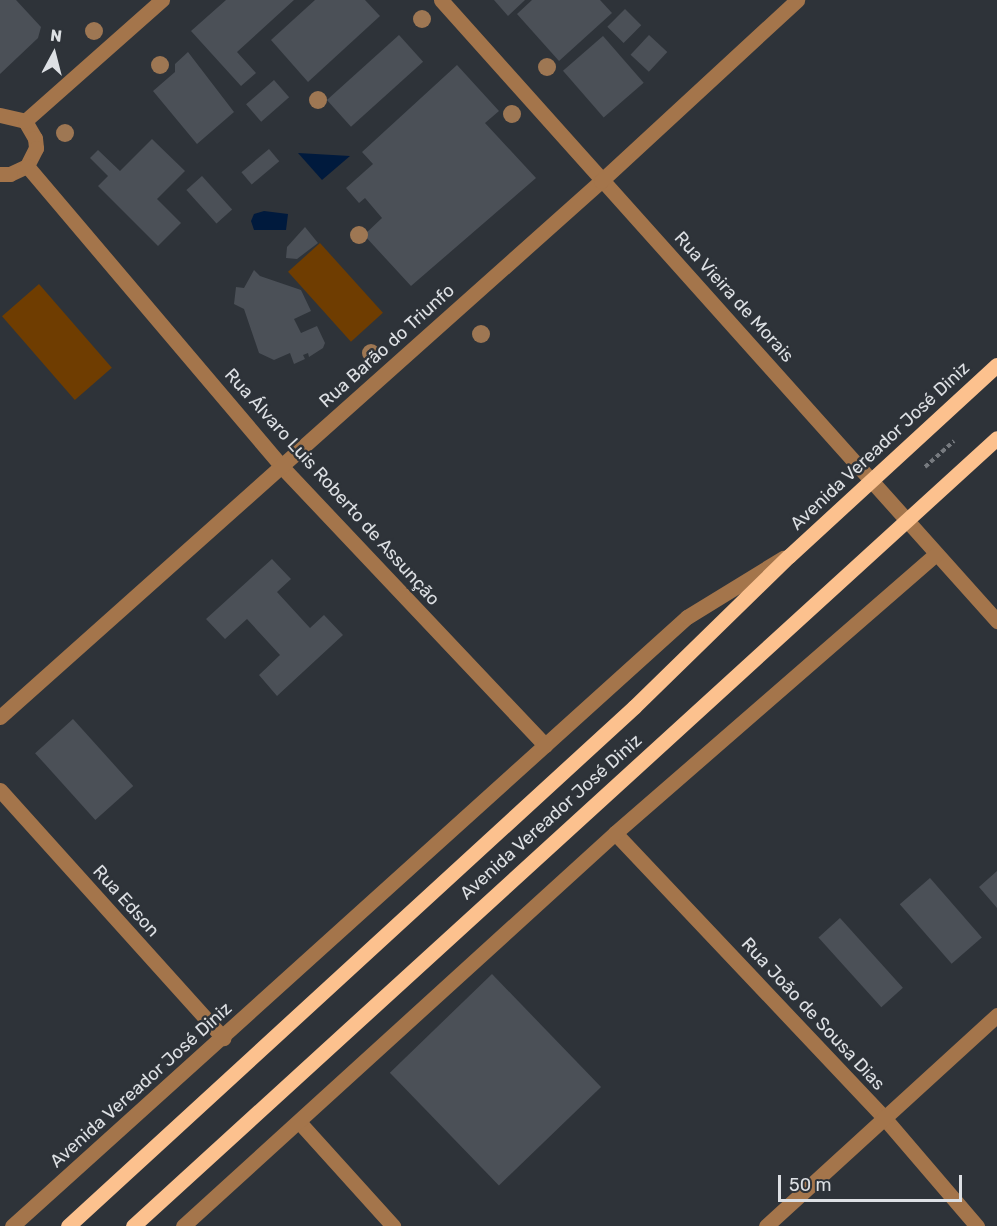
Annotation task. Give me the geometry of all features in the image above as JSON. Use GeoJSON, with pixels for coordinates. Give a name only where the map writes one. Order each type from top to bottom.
{"type":"FeatureCollection","features":[{"type":"Feature","properties":{"kind":"main road","name":"Avenida Vereador José Diniz"},"geometry":{"type":"LineString","coordinates":[[68,1226],[634,707],[870,478],[997,365]]}},
{"type":"Feature","properties":{"kind":"main road","name":"Avenida Vereador José Diniz"},"geometry":{"type":"LineString","coordinates":[[133,1226],[997,438]]}},
{"type":"Feature","properties":{"kind":"street"},"geometry":{"type":"LineString","coordinates":[[25,121],[162,0]]}},
{"type":"Feature","properties":{"kind":"street","name":"Rua Vieira de Morais"},"geometry":{"type":"LineString","coordinates":[[441,0],[997,621]]}},
{"type":"Feature","properties":{"kind":"street","name":"Rua Barão do Triunfo"},"geometry":{"type":"LineString","coordinates":[[0,717],[601,181],[797,0]]}},
{"type":"Feature","properties":{"kind":"street"},"geometry":{"type":"LineString","coordinates":[[0,116],[25,121],[35,138],[36,148],[27,166],[10,174],[0,174]]}},
{"type":"Feature","properties":{"kind":"street","name":"Rua Álvaro Luis Roberto de Assunção"},"geometry":{"type":"LineString","coordinates":[[27,166],[282,467],[545,745]]}},
{"type":"Feature","properties":{"kind":"street"},"geometry":{"type":"LineString","coordinates":[[183,1226],[300,1123],[615,833],[936,554]]}},
{"type":"Feature","properties":{"kind":"street","name":"Avenida Vereador José Diniz"},"geometry":{"type":"LineString","coordinates":[[12,1226],[224,1038],[687,617],[789,556]]}},
{"type":"Feature","properties":{"kind":"street","name":"Rua Edson"},"geometry":{"type":"LineString","coordinates":[[0,790],[224,1038]]}},
{"type":"Feature","properties":{"kind":"street","name":"Rua João de Sousa Dias"},"geometry":{"type":"LineString","coordinates":[[615,833],[886,1120],[977,1226]]}},
{"type":"Feature","properties":{"kind":"street"},"geometry":{"type":"LineString","coordinates":[[766,1226],[886,1120],[997,1015]]}},
{"type":"Feature","properties":{"kind":"street"},"geometry":{"type":"LineString","coordinates":[[300,1123],[393,1226]]}},
{"type":"Feature","properties":{"kind":"path"},"geometry":{"type":"LineString","coordinates":[[925,467],[954,441]]}},
{"type":"Feature","properties":{"kind":"shaded area"},"geometry":{"type":"Polygon","coordinates":[[[320,243],[383,313],[351,342],[288,272],[320,243]]]}},
{"type":"Feature","properties":{"kind":"shaded area"},"geometry":{"type":"Polygon","coordinates":[[[39,284],[112,368],[75,400],[2,316],[39,284]]]}},
{"type":"Feature","properties":{"kind":"water"},"geometry":{"type":"Polygon","coordinates":[[[298,153],[350,156],[322,180],[298,153]]]}},
{"type":"Feature","properties":{"kind":"water"},"geometry":{"type":"Polygon","coordinates":[[[264,211],[288,214],[286,230],[254,230],[251,221],[254,214],[264,211]]]}},
{"type":"Feature","properties":{"kind":"building"},"geometry":{"type":"Polygon","coordinates":[[[0,0],[16,0],[41,27],[38,38],[0,74],[0,0]]]}},
{"type":"Feature","properties":{"kind":"building"},"geometry":{"type":"Polygon","coordinates":[[[226,0],[294,0],[237,52],[256,73],[241,86],[191,31],[226,0]]]}},
{"type":"Feature","properties":{"kind":"building"},"geometry":{"type":"Polygon","coordinates":[[[315,0],[365,0],[380,16],[308,82],[271,40],[315,0]]]}},
{"type":"Feature","properties":{"kind":"building"},"geometry":{"type":"Polygon","coordinates":[[[494,0],[525,0],[508,16],[494,0]]]}},
{"type":"Feature","properties":{"kind":"building"},"geometry":{"type":"Polygon","coordinates":[[[532,0],[600,0],[612,13],[559,61],[517,14],[532,0]]]}},
{"type":"Feature","properties":{"kind":"building"},"geometry":{"type":"Polygon","coordinates":[[[625,9],[641,25],[624,43],[607,27],[625,9]]]}},
{"type":"Feature","properties":{"kind":"building"},"geometry":{"type":"Polygon","coordinates":[[[399,35],[423,62],[351,127],[327,100],[399,35]]]}},
{"type":"Feature","properties":{"kind":"building"},"geometry":{"type":"Polygon","coordinates":[[[649,35],[667,52],[649,72],[631,55],[649,35]]]}},
{"type":"Feature","properties":{"kind":"building"},"geometry":{"type":"Polygon","coordinates":[[[603,36],[644,83],[604,118],[563,71],[603,36]]]}},
{"type":"Feature","properties":{"kind":"building"},"geometry":{"type":"Polygon","coordinates":[[[188,52],[234,112],[197,144],[153,91],[175,72],[175,64],[188,52]]]}},
{"type":"Feature","properties":{"kind":"building"},"geometry":{"type":"Polygon","coordinates":[[[457,65],[499,111],[485,123],[536,178],[411,286],[364,235],[382,218],[365,198],[359,203],[346,188],[373,164],[362,152],[457,65]]]}},
{"type":"Feature","properties":{"kind":"building"},"geometry":{"type":"Polygon","coordinates":[[[274,80],[289,97],[261,122],[246,104],[274,80]]]}},
{"type":"Feature","properties":{"kind":"building"},"geometry":{"type":"Polygon","coordinates":[[[152,139],[185,171],[157,199],[181,223],[158,246],[98,186],[108,176],[90,158],[98,150],[120,171],[152,139]]]}},
{"type":"Feature","properties":{"kind":"building"},"geometry":{"type":"Polygon","coordinates":[[[269,149],[279,161],[252,184],[241,172],[269,149]]]}},
{"type":"Feature","properties":{"kind":"building"},"geometry":{"type":"Polygon","coordinates":[[[202,176],[232,209],[217,223],[186,190],[202,176]]]}},
{"type":"Feature","properties":{"kind":"building"},"geometry":{"type":"Polygon","coordinates":[[[305,227],[318,243],[297,259],[286,258],[287,247],[305,227]]]}},
{"type":"Feature","properties":{"kind":"building"},"geometry":{"type":"Polygon","coordinates":[[[254,270],[260,276],[301,290],[311,311],[294,319],[301,333],[317,326],[325,343],[323,348],[309,357],[308,353],[303,355],[305,359],[294,364],[290,353],[274,360],[259,353],[244,309],[234,304],[236,287],[244,288],[254,270]]]}},
{"type":"Feature","properties":{"kind":"building"},"geometry":{"type":"Polygon","coordinates":[[[272,559],[291,579],[277,592],[310,628],[324,615],[343,635],[277,696],[259,675],[280,655],[247,619],[225,639],[206,619],[272,559]]]}},
{"type":"Feature","properties":{"kind":"building"},"geometry":{"type":"Polygon","coordinates":[[[73,719],[133,786],[95,820],[35,753],[73,719]]]}},
{"type":"Feature","properties":{"kind":"building"},"geometry":{"type":"Polygon","coordinates":[[[997,871],[997,908],[979,887],[997,871]]]}},
{"type":"Feature","properties":{"kind":"building"},"geometry":{"type":"Polygon","coordinates":[[[930,878],[982,938],[952,964],[900,904],[930,878]]]}},
{"type":"Feature","properties":{"kind":"building"},"geometry":{"type":"Polygon","coordinates":[[[840,918],[903,988],[881,1007],[818,937],[840,918]]]}},
{"type":"Feature","properties":{"kind":"building"},"geometry":{"type":"Polygon","coordinates":[[[492,974],[601,1087],[499,1186],[390,1073],[492,974]]]}}]}
